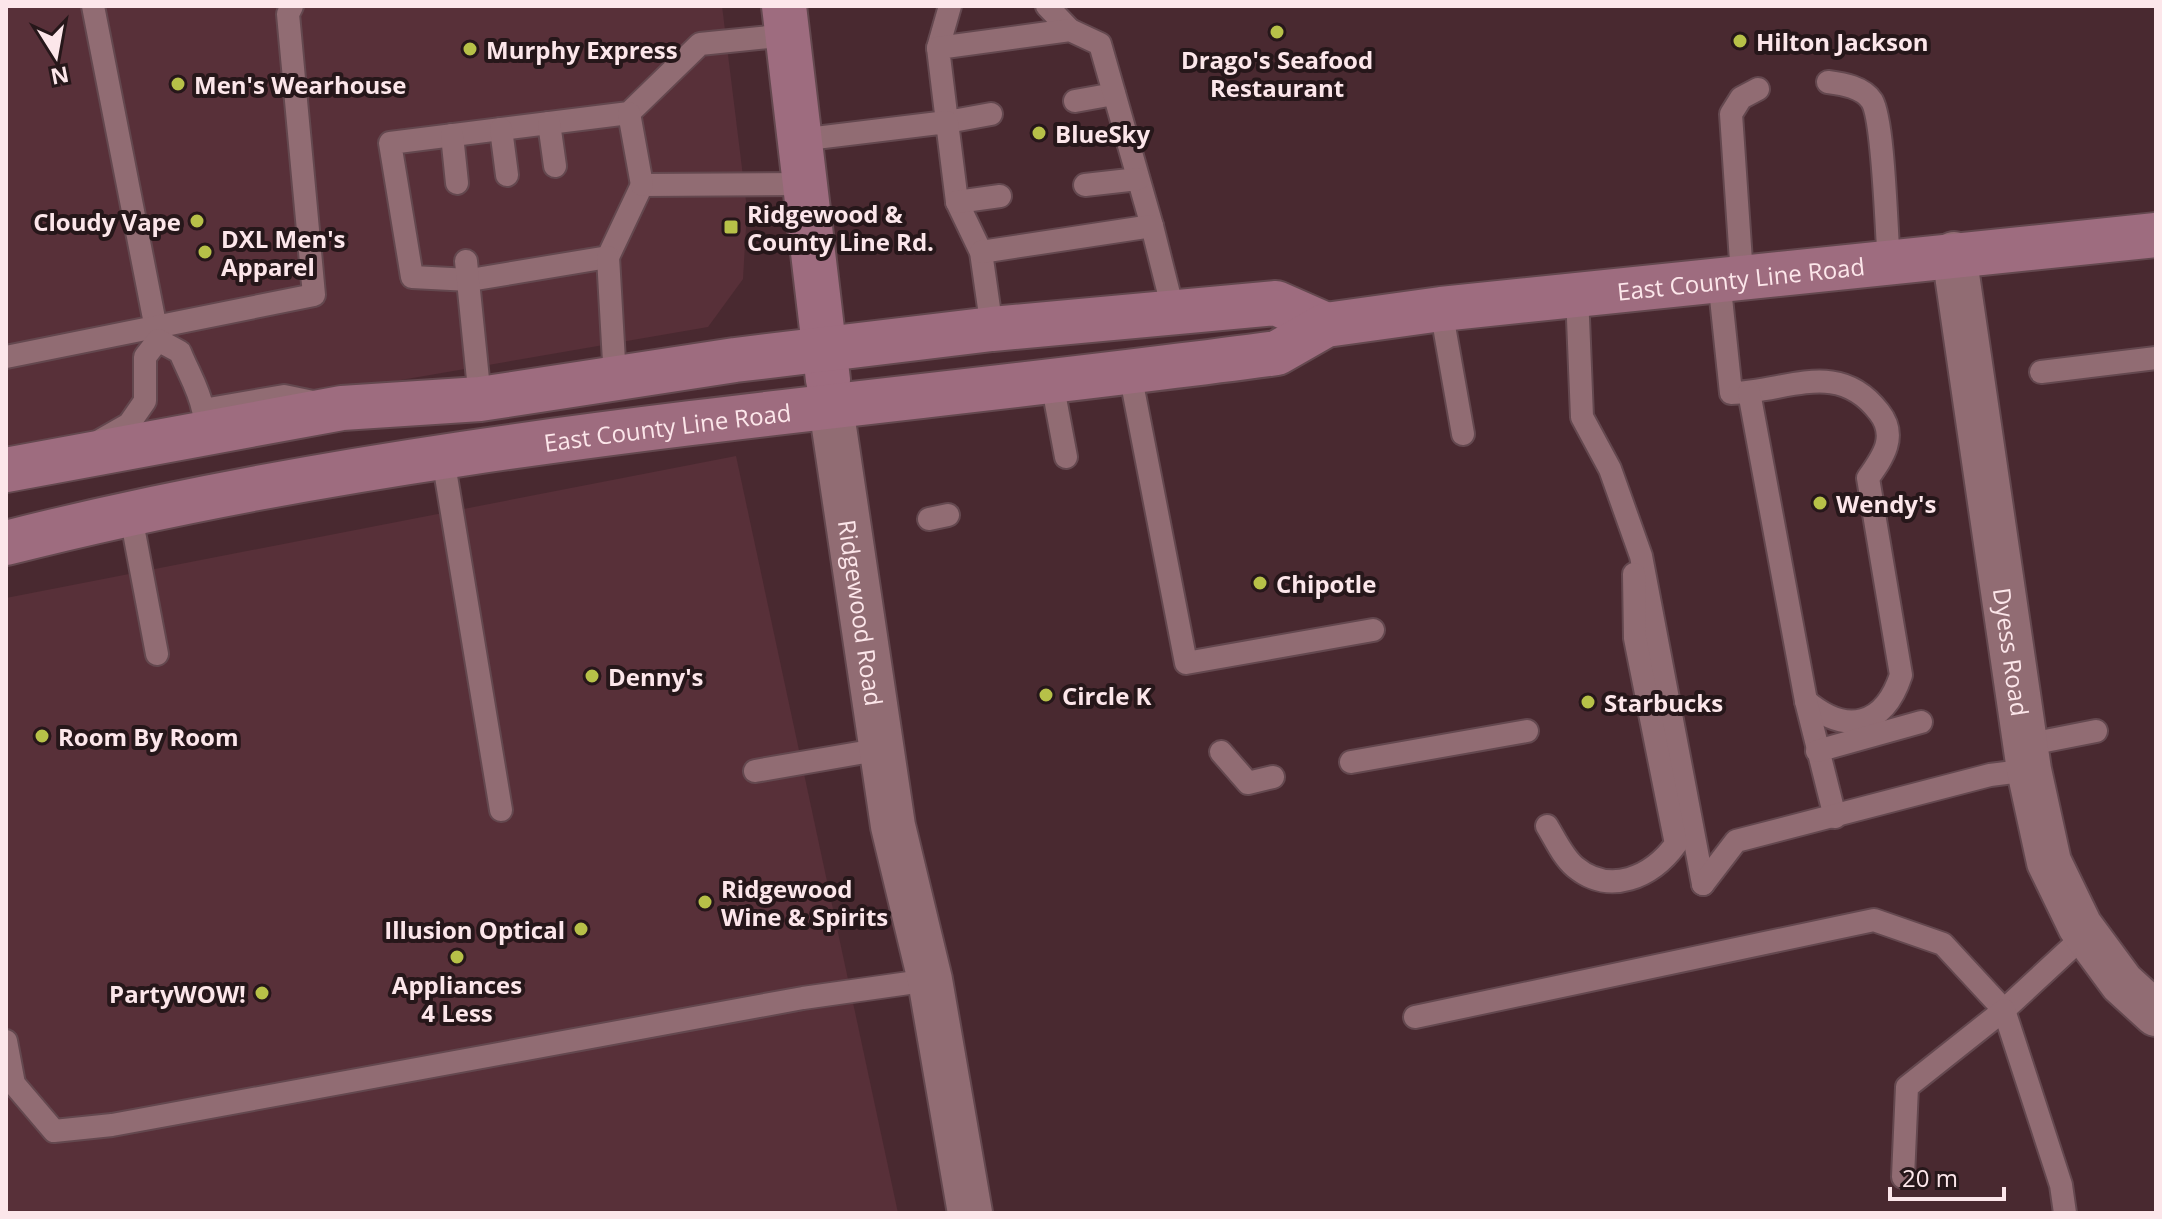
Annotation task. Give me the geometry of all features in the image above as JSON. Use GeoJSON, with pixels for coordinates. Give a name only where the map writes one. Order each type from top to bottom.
{"type":"FeatureCollection","features":[{"type":"Feature","properties":{"kind":"main road","name":"Ridgewood Road"},"geometry":{"type":"LineString","coordinates":[[786,20],[831,407]]}},
{"type":"Feature","properties":{"kind":"main road","name":"East County Line Road"},"geometry":{"type":"LineString","coordinates":[[6,543],[130,511],[443,458],[1277,353],[1326,325],[1731,277],[2156,235]]}},
{"type":"Feature","properties":{"kind":"main road"},"geometry":{"type":"LineString","coordinates":[[6,470],[342,408],[480,399],[992,329],[1173,310],[1276,303],[1326,325]]}},
{"type":"Feature","properties":{"kind":"street","name":"Dyess Road"},"geometry":{"type":"LineString","coordinates":[[1954,254],[2027,758],[2049,862],[2086,934],[2122,983],[2156,1014]]}},
{"type":"Feature","properties":{"kind":"street","name":"Ridgewood Road"},"geometry":{"type":"LineString","coordinates":[[831,407],[893,826],[930,980],[970,1213]]}},
{"type":"Feature","properties":{"kind":"lane"},"geometry":{"type":"LineString","coordinates":[[67,458],[129,424],[145,401],[145,357],[157,334],[93,6]]}},
{"type":"Feature","properties":{"kind":"lane"},"geometry":{"type":"LineString","coordinates":[[6,357],[157,334],[314,295],[288,14],[292,6]]}},
{"type":"Feature","properties":{"kind":"lane"},"geometry":{"type":"LineString","coordinates":[[950,6],[938,48],[957,202],[981,252],[992,329]]}},
{"type":"Feature","properties":{"kind":"lane"},"geometry":{"type":"LineString","coordinates":[[1047,6],[1070,30],[1100,44],[1173,310]]}},
{"type":"Feature","properties":{"kind":"lane"},"geometry":{"type":"LineString","coordinates":[[608,257],[565,254],[412,277],[390,143],[629,113],[700,44],[786,20]]}},
{"type":"Feature","properties":{"kind":"lane"},"geometry":{"type":"LineString","coordinates":[[938,48],[1070,30]]}},
{"type":"Feature","properties":{"kind":"lane"},"geometry":{"type":"LineString","coordinates":[[1828,82],[1859,89],[1872,101],[1878,126],[1889,261]]}},
{"type":"Feature","properties":{"kind":"lane"},"geometry":{"type":"LineString","coordinates":[[1758,89],[1741,98],[1731,114],[1731,277],[1740,392],[1817,751],[1835,817]]}},
{"type":"Feature","properties":{"kind":"lane"},"geometry":{"type":"LineString","coordinates":[[1075,101],[1114,94]]}},
{"type":"Feature","properties":{"kind":"lane"},"geometry":{"type":"LineString","coordinates":[[615,379],[608,257],[642,185],[629,113]]}},
{"type":"Feature","properties":{"kind":"lane"},"geometry":{"type":"LineString","coordinates":[[799,140],[991,114]]}},
{"type":"Feature","properties":{"kind":"lane"},"geometry":{"type":"LineString","coordinates":[[549,123],[555,166]]}},
{"type":"Feature","properties":{"kind":"lane"},"geometry":{"type":"LineString","coordinates":[[501,129],[507,175]]}},
{"type":"Feature","properties":{"kind":"lane"},"geometry":{"type":"LineString","coordinates":[[452,135],[457,183]]}},
{"type":"Feature","properties":{"kind":"lane"},"geometry":{"type":"LineString","coordinates":[[1085,185],[1138,179]]}},
{"type":"Feature","properties":{"kind":"lane"},"geometry":{"type":"LineString","coordinates":[[642,185],[806,184]]}},
{"type":"Feature","properties":{"kind":"lane"},"geometry":{"type":"LineString","coordinates":[[957,202],[1000,196]]}},
{"type":"Feature","properties":{"kind":"lane"},"geometry":{"type":"LineString","coordinates":[[981,252],[1152,226]]}},
{"type":"Feature","properties":{"kind":"lane"},"geometry":{"type":"LineString","coordinates":[[468,271],[480,399]]}},
{"type":"Feature","properties":{"kind":"lane"},"geometry":{"type":"LineString","coordinates":[[1577,294],[1582,417],[1610,469],[1641,556],[1703,884],[1736,841],[1990,775],[2096,731]]}},
{"type":"Feature","properties":{"kind":"lane"},"geometry":{"type":"LineString","coordinates":[[1441,309],[1463,434]]}},
{"type":"Feature","properties":{"kind":"lane"},"geometry":{"type":"LineString","coordinates":[[157,334],[180,352],[199,391],[203,410],[284,396],[342,408]]}},
{"type":"Feature","properties":{"kind":"lane"},"geometry":{"type":"LineString","coordinates":[[2041,372],[2156,358]]}},
{"type":"Feature","properties":{"kind":"lane"},"geometry":{"type":"LineString","coordinates":[[1130,373],[1154,484],[1186,663],[1373,630]]}},
{"type":"Feature","properties":{"kind":"lane"},"geometry":{"type":"LineString","coordinates":[[1740,392],[1813,380],[1842,383],[1866,395],[1888,423],[1887,451],[1868,478],[1901,675],[1895,693],[1863,721],[1844,724],[1826,718],[1806,701]]}},
{"type":"Feature","properties":{"kind":"lane"},"geometry":{"type":"LineString","coordinates":[[1052,382],[1066,457]]}},
{"type":"Feature","properties":{"kind":"lane"},"geometry":{"type":"LineString","coordinates":[[443,458],[501,810]]}},
{"type":"Feature","properties":{"kind":"lane"},"geometry":{"type":"LineString","coordinates":[[130,511],[157,654]]}},
{"type":"Feature","properties":{"kind":"lane"},"geometry":{"type":"LineString","coordinates":[[1547,826],[1572,865],[1589,877],[1608,882],[1645,874],[1664,861],[1676,844],[1635,638],[1633,529]]}},
{"type":"Feature","properties":{"kind":"lane"},"geometry":{"type":"LineString","coordinates":[[1817,751],[1921,722]]}},
{"type":"Feature","properties":{"kind":"lane"},"geometry":{"type":"LineString","coordinates":[[1351,762],[1527,731]]}},
{"type":"Feature","properties":{"kind":"lane"},"geometry":{"type":"LineString","coordinates":[[755,771],[882,749]]}},
{"type":"Feature","properties":{"kind":"lane"},"geometry":{"type":"LineString","coordinates":[[1221,752],[1248,783],[1273,777]]}},
{"type":"Feature","properties":{"kind":"lane"},"geometry":{"type":"LineString","coordinates":[[1415,1017],[1874,920],[1943,944],[2004,1010],[2061,1185],[2065,1213]]}},
{"type":"Feature","properties":{"kind":"lane"},"geometry":{"type":"LineString","coordinates":[[1903,1177],[1907,1087],[2004,1010],[2086,934]]}},
{"type":"Feature","properties":{"kind":"lane"},"geometry":{"type":"LineString","coordinates":[[6,1041],[14,1084],[54,1131],[112,1125],[803,998],[930,980]]}},
{"type":"Feature","properties":{"kind":"shaded area"},"geometry":{"type":"Polygon","coordinates":[[[6,6],[722,6],[747,209],[743,279],[708,327],[6,448],[6,6]]]}},
{"type":"Feature","properties":{"kind":"shaded area"},"geometry":{"type":"Polygon","coordinates":[[[736,456],[898,1213],[6,1213],[6,598],[736,456]]]}},
{"type":"Feature","properties":{"kind":"place","name":"Drago's Seafood Restaurant"},"geometry":{"type":"Point","coordinates":[1277,32]}},
{"type":"Feature","properties":{"kind":"place","name":"Hilton Jackson"},"geometry":{"type":"Point","coordinates":[1740,41]}},
{"type":"Feature","properties":{"kind":"place","name":"Murphy Express"},"geometry":{"type":"Point","coordinates":[470,49]}},
{"type":"Feature","properties":{"kind":"place","name":"Men's Wearhouse"},"geometry":{"type":"Point","coordinates":[178,84]}},
{"type":"Feature","properties":{"kind":"place","name":"BlueSky"},"geometry":{"type":"Point","coordinates":[1039,133]}},
{"type":"Feature","properties":{"kind":"place","name":"Cloudy Vape"},"geometry":{"type":"Point","coordinates":[197,221]}},
{"type":"Feature","properties":{"kind":"place","name":"Ridgewood & County Line Rd."},"geometry":{"type":"Point","coordinates":[731,227]}},
{"type":"Feature","properties":{"kind":"place","name":"DXL Men's Apparel"},"geometry":{"type":"Point","coordinates":[205,252]}},
{"type":"Feature","properties":{"kind":"place","name":"Wendy's"},"geometry":{"type":"Point","coordinates":[1820,503]}},
{"type":"Feature","properties":{"kind":"place","name":"Chipotle"},"geometry":{"type":"Point","coordinates":[1260,583]}},
{"type":"Feature","properties":{"kind":"place","name":"Denny's"},"geometry":{"type":"Point","coordinates":[592,676]}},
{"type":"Feature","properties":{"kind":"place","name":"Circle K"},"geometry":{"type":"Point","coordinates":[1046,695]}},
{"type":"Feature","properties":{"kind":"place","name":"Starbucks"},"geometry":{"type":"Point","coordinates":[1588,702]}},
{"type":"Feature","properties":{"kind":"place","name":"Room By Room"},"geometry":{"type":"Point","coordinates":[42,736]}},
{"type":"Feature","properties":{"kind":"place","name":"Ridgewood Wine & Spirits"},"geometry":{"type":"Point","coordinates":[705,902]}},
{"type":"Feature","properties":{"kind":"place","name":"Illusion Optical"},"geometry":{"type":"Point","coordinates":[581,929]}},
{"type":"Feature","properties":{"kind":"place","name":"Appliances 4 Less"},"geometry":{"type":"Point","coordinates":[457,957]}},
{"type":"Feature","properties":{"kind":"place","name":"PartyWOW!"},"geometry":{"type":"Point","coordinates":[262,993]}}]}
